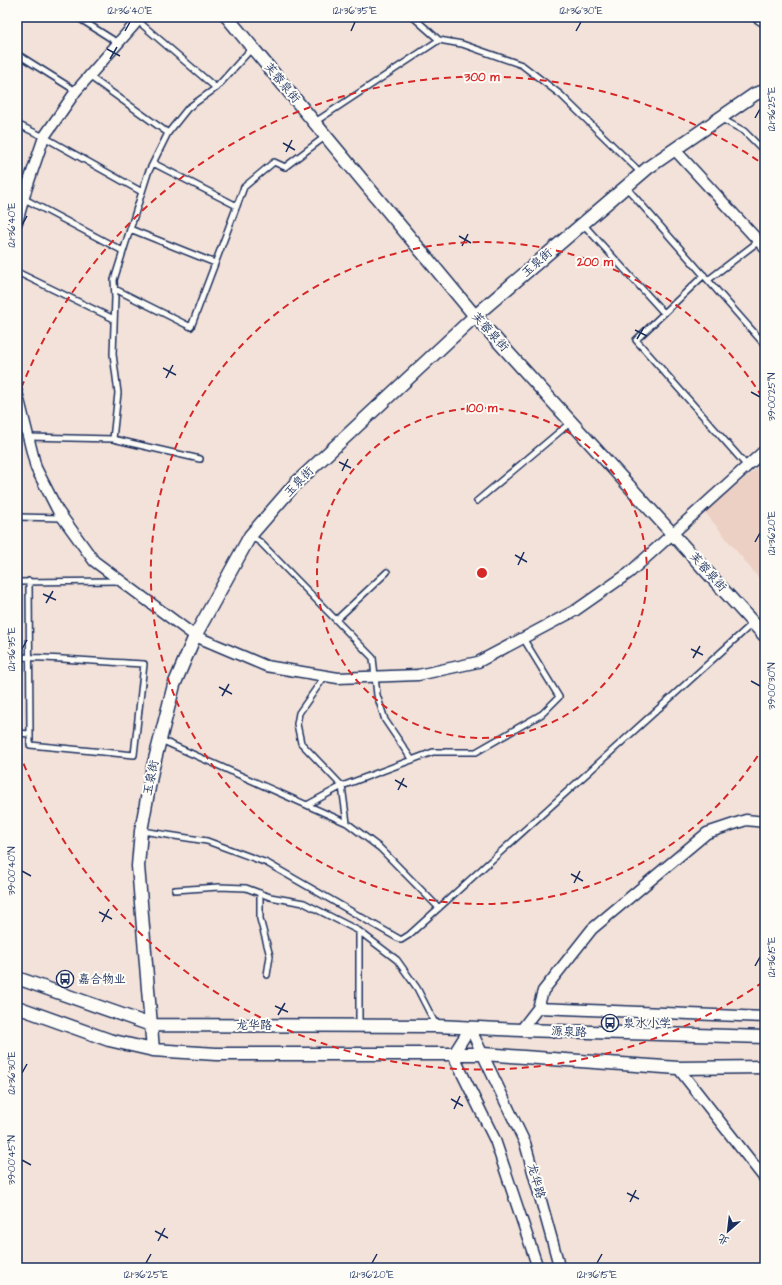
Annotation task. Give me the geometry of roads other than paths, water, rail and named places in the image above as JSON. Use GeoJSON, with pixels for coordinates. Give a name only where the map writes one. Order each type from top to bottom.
{"type":"FeatureCollection","features":[{"type":"Feature","properties":{"kind":"street","name":"芙蓉泉街"},"geometry":{"type":"LineString","coordinates":[[227,17],[475,316],[765,636]]}},
{"type":"Feature","properties":{"kind":"street"},"geometry":{"type":"LineString","coordinates":[[757,17],[765,22]]}},
{"type":"Feature","properties":{"kind":"street"},"geometry":{"type":"LineString","coordinates":[[17,222],[20,197],[44,137],[76,91],[139,19]]}},
{"type":"Feature","properties":{"kind":"street","name":"玉泉街"},"geometry":{"type":"LineString","coordinates":[[153,1050],[138,866],[141,831],[152,771],[174,685],[195,636],[250,536],[296,483],[475,316],[641,174],[755,94],[765,91]]}},
{"type":"Feature","properties":{"kind":"street"},"geometry":{"type":"LineString","coordinates":[[675,150],[762,245]]}},
{"type":"Feature","properties":{"kind":"street"},"geometry":{"type":"LineString","coordinates":[[17,392],[36,468],[63,518],[94,561],[195,636],[266,666],[338,678],[418,675],[478,662],[523,638],[582,606],[629,573],[674,534],[765,450]]}},
{"type":"Feature","properties":{"kind":"street"},"geometry":{"type":"LineString","coordinates":[[521,1030],[538,1008],[543,990],[592,929],[707,833],[746,820],[765,822]]}},
{"type":"Feature","properties":{"kind":"street","name":"龙华路"},"geometry":{"type":"LineString","coordinates":[[17,978],[151,1025],[437,1026],[470,1028],[525,1143],[559,1268]]}},
{"type":"Feature","properties":{"kind":"street"},"geometry":{"type":"LineString","coordinates":[[17,1007],[109,1040],[153,1050],[216,1054],[483,1054],[678,1068],[765,1067]]}},
{"type":"Feature","properties":{"kind":"street"},"geometry":{"type":"LineString","coordinates":[[538,1008],[765,1017]]}},
{"type":"Feature","properties":{"kind":"street"},"geometry":{"type":"LineString","coordinates":[[453,1055],[470,1028]]}},
{"type":"Feature","properties":{"kind":"street","name":"源泉路"},"geometry":{"type":"LineString","coordinates":[[470,1028],[765,1037]]}},
{"type":"Feature","properties":{"kind":"street"},"geometry":{"type":"LineString","coordinates":[[453,1055],[496,1140],[538,1268]]}},
{"type":"Feature","properties":{"kind":"street"},"geometry":{"type":"LineString","coordinates":[[678,1068],[765,1179]]}},
{"type":"Feature","properties":{"kind":"lane"},"geometry":{"type":"LineString","coordinates":[[76,17],[118,43]]}},
{"type":"Feature","properties":{"kind":"lane"},"geometry":{"type":"LineString","coordinates":[[413,17],[439,40],[462,44],[522,65],[562,95],[641,174]]}},
{"type":"Feature","properties":{"kind":"lane"},"geometry":{"type":"LineString","coordinates":[[139,19],[216,88]]}},
{"type":"Feature","properties":{"kind":"lane"},"geometry":{"type":"LineString","coordinates":[[314,122],[439,40]]}},
{"type":"Feature","properties":{"kind":"lane"},"geometry":{"type":"LineString","coordinates":[[113,439],[118,393],[113,354],[114,280],[142,192],[153,163],[168,132],[188,108],[216,88],[253,48]]}},
{"type":"Feature","properties":{"kind":"lane"},"geometry":{"type":"LineString","coordinates":[[17,54],[76,91]]}},
{"type":"Feature","properties":{"kind":"lane"},"geometry":{"type":"LineString","coordinates":[[89,76],[168,132]]}},
{"type":"Feature","properties":{"kind":"lane"},"geometry":{"type":"LineString","coordinates":[[720,118],[744,131],[765,152]]}},
{"type":"Feature","properties":{"kind":"lane"},"geometry":{"type":"LineString","coordinates":[[17,124],[44,137],[142,192]]}},
{"type":"Feature","properties":{"kind":"lane"},"geometry":{"type":"LineString","coordinates":[[115,289],[191,327],[244,188],[274,162],[285,167],[326,136]]}},
{"type":"Feature","properties":{"kind":"lane"},"geometry":{"type":"LineString","coordinates":[[153,163],[237,206]]}},
{"type":"Feature","properties":{"kind":"lane"},"geometry":{"type":"LineString","coordinates":[[626,187],[765,345]]}},
{"type":"Feature","properties":{"kind":"lane"},"geometry":{"type":"LineString","coordinates":[[20,197],[123,251]]}},
{"type":"Feature","properties":{"kind":"lane"},"geometry":{"type":"LineString","coordinates":[[583,224],[664,313]]}},
{"type":"Feature","properties":{"kind":"lane"},"geometry":{"type":"LineString","coordinates":[[130,229],[215,263]]}},
{"type":"Feature","properties":{"kind":"lane"},"geometry":{"type":"LineString","coordinates":[[708,280],[762,245]]}},
{"type":"Feature","properties":{"kind":"lane"},"geometry":{"type":"LineString","coordinates":[[17,272],[114,319]]}},
{"type":"Feature","properties":{"kind":"lane"},"geometry":{"type":"LineString","coordinates":[[704,275],[636,340],[748,466]]}},
{"type":"Feature","properties":{"kind":"lane"},"geometry":{"type":"LineString","coordinates":[[477,501],[571,421]]}},
{"type":"Feature","properties":{"kind":"lane"},"geometry":{"type":"LineString","coordinates":[[28,437],[113,439],[200,459]]}},
{"type":"Feature","properties":{"kind":"lane"},"geometry":{"type":"LineString","coordinates":[[17,517],[63,518]]}},
{"type":"Feature","properties":{"kind":"lane"},"geometry":{"type":"LineString","coordinates":[[250,536],[260,542],[373,658],[377,695],[386,720],[412,760]]}},
{"type":"Feature","properties":{"kind":"lane"},"geometry":{"type":"LineString","coordinates":[[336,620],[387,572]]}},
{"type":"Feature","properties":{"kind":"lane"},"geometry":{"type":"LineString","coordinates":[[17,582],[120,581]]}},
{"type":"Feature","properties":{"kind":"lane"},"geometry":{"type":"LineString","coordinates":[[17,657],[30,657],[144,664],[134,755],[30,745],[30,657],[29,582]]}},
{"type":"Feature","properties":{"kind":"lane"},"geometry":{"type":"LineString","coordinates":[[141,831],[207,841],[267,863],[401,940],[410,935],[753,622]]}},
{"type":"Feature","properties":{"kind":"lane"},"geometry":{"type":"LineString","coordinates":[[307,805],[342,786],[434,752],[476,752],[542,714],[559,697],[523,638]]}},
{"type":"Feature","properties":{"kind":"lane"},"geometry":{"type":"LineString","coordinates":[[325,676],[299,713],[297,724],[301,744],[342,786],[347,823]]}},
{"type":"Feature","properties":{"kind":"lane"},"geometry":{"type":"LineString","coordinates":[[17,733],[30,734]]}},
{"type":"Feature","properties":{"kind":"lane"},"geometry":{"type":"LineString","coordinates":[[160,739],[347,823],[380,848],[439,908]]}},
{"type":"Feature","properties":{"kind":"lane"},"geometry":{"type":"LineString","coordinates":[[175,890],[219,887],[246,888],[260,893],[304,903],[359,931],[397,960],[417,988],[437,1026]]}},
{"type":"Feature","properties":{"kind":"lane"},"geometry":{"type":"LineString","coordinates":[[260,893],[260,919],[270,956],[267,975]]}},
{"type":"Feature","properties":{"kind":"lane"},"geometry":{"type":"LineString","coordinates":[[359,931],[359,1026]]}},
{"type":"Feature","properties":{"kind":"place","name":"嘉合物业"},"geometry":{"type":"Point","coordinates":[65,979]}},
{"type":"Feature","properties":{"kind":"place","name":"泉水小学"},"geometry":{"type":"Point","coordinates":[610,1023]}}]}
